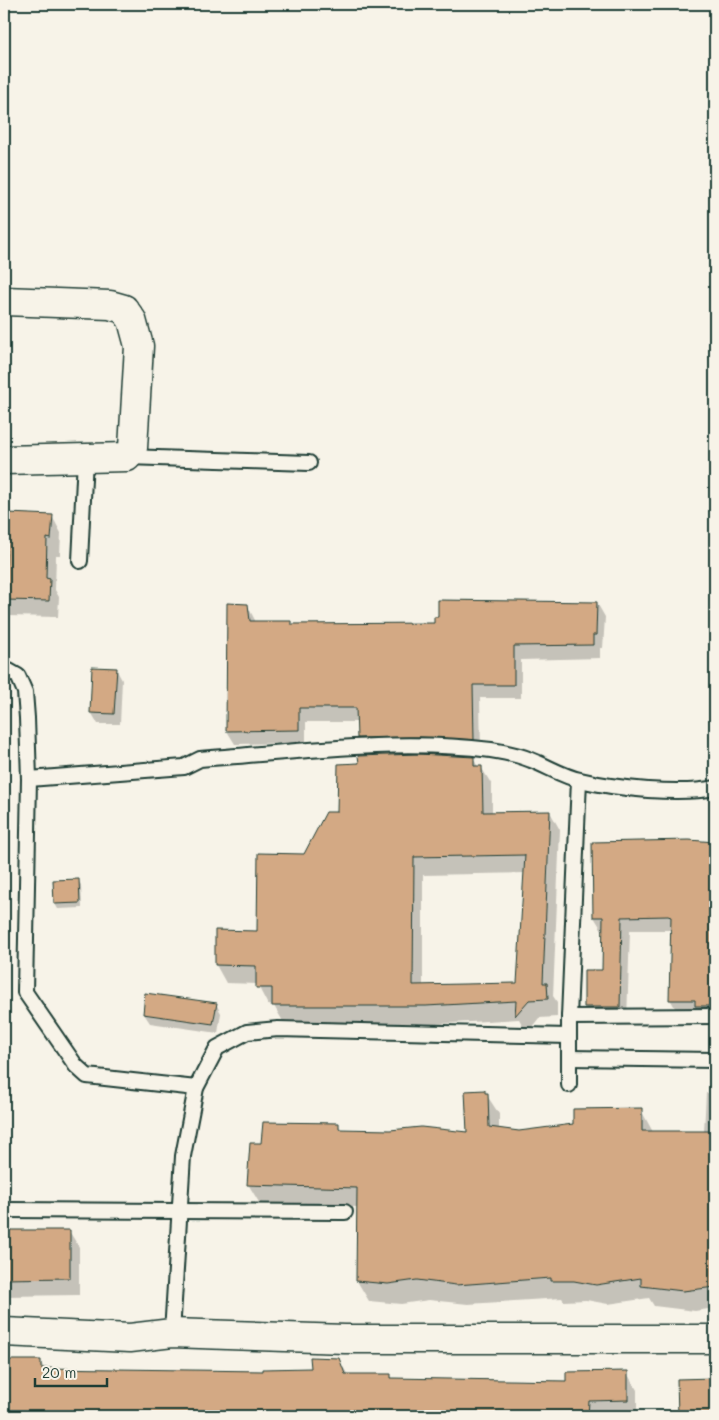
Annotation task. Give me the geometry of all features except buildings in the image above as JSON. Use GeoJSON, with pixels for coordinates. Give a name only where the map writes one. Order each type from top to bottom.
{"type":"FeatureCollection","features":[{"type":"Feature","properties":{"kind":"street"},"geometry":{"type":"LineString","coordinates":[[4,301],[110,305],[124,309],[132,320],[139,346],[133,448],[127,457],[4,460]]}},
{"type":"Feature","properties":{"kind":"street"},"geometry":{"type":"LineString","coordinates":[[4,1332],[130,1338],[172,1333],[345,1339],[715,1339]]}},
{"type":"Feature","properties":{"kind":"lane"},"geometry":{"type":"LineString","coordinates":[[127,457],[309,462]]}},
{"type":"Feature","properties":{"kind":"lane"},"geometry":{"type":"LineString","coordinates":[[80,561],[84,458]]}},
{"type":"Feature","properties":{"kind":"lane"},"geometry":{"type":"LineString","coordinates":[[4,668],[18,676],[25,692],[30,779],[25,992],[76,1066],[87,1076],[196,1088]]}},
{"type":"Feature","properties":{"kind":"lane"},"geometry":{"type":"LineString","coordinates":[[30,779],[184,767],[200,759],[349,748],[450,746],[493,751],[529,759],[579,780],[639,788],[697,791],[715,788]]}},
{"type":"Feature","properties":{"kind":"lane"},"geometry":{"type":"LineString","coordinates":[[569,1085],[569,1017],[579,780]]}},
{"type":"Feature","properties":{"kind":"lane"},"geometry":{"type":"LineString","coordinates":[[569,1017],[715,1016]]}},
{"type":"Feature","properties":{"kind":"lane"},"geometry":{"type":"LineString","coordinates":[[172,1333],[183,1156],[196,1088],[216,1048],[247,1032],[278,1029],[569,1036]]}},
{"type":"Feature","properties":{"kind":"lane"},"geometry":{"type":"LineString","coordinates":[[570,1058],[715,1060]]}},
{"type":"Feature","properties":{"kind":"lane"},"geometry":{"type":"LineString","coordinates":[[4,1210],[345,1212]]}}]}
